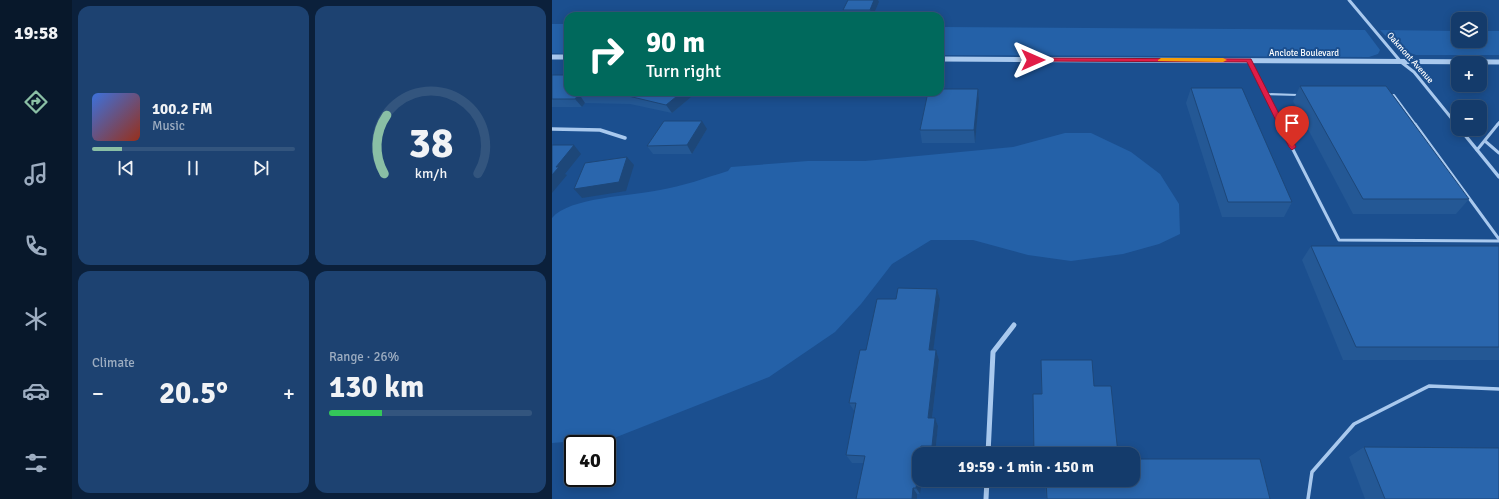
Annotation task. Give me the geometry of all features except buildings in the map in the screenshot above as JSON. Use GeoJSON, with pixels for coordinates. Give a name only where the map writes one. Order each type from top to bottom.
{"type":"FeatureCollection","features":[{"type":"Feature","properties":{"kind":"street","name":"Oakmont Avenue"},"geometry":{"type":"LineString","coordinates":[[1349,0],[1401,62],[1414,72],[1451,117]]}},
{"type":"Feature","properties":{"kind":"street"},"geometry":{"type":"LineString","coordinates":[[552,57],[564,57]]}},
{"type":"Feature","properties":{"kind":"street","name":"Anclote Boulevard"},"geometry":{"type":"LineString","coordinates":[[944,59],[1499,62]]}},
{"type":"Feature","properties":{"kind":"street"},"geometry":{"type":"LineString","coordinates":[[552,129],[600,130],[625,138]]}},
{"type":"Feature","properties":{"kind":"street"},"geometry":{"type":"LineString","coordinates":[[1466,136],[1499,177]]}},
{"type":"Feature","properties":{"kind":"street"},"geometry":{"type":"LineString","coordinates":[[988,447],[993,352],[1014,325]]}},
{"type":"Feature","properties":{"kind":"street"},"geometry":{"type":"LineString","coordinates":[[986,499],[987,487]]}},
{"type":"Feature","properties":{"kind":"lane"},"geometry":{"type":"LineString","coordinates":[[1249,60],[1339,240],[1499,240]]}},
{"type":"Feature","properties":{"kind":"lane"},"geometry":{"type":"LineString","coordinates":[[1266,94],[1306,95]]}},
{"type":"Feature","properties":{"kind":"lane"},"geometry":{"type":"LineString","coordinates":[[1386,95],[1394,95],[1499,240]]}},
{"type":"Feature","properties":{"kind":"lane"},"geometry":{"type":"LineString","coordinates":[[1477,150],[1499,122]]}},
{"type":"Feature","properties":{"kind":"lane"},"geometry":{"type":"LineString","coordinates":[[1485,141],[1499,153]]}},
{"type":"Feature","properties":{"kind":"lane"},"geometry":{"type":"LineString","coordinates":[[1308,499],[1312,472],[1354,424],[1430,386],[1499,389]]}},
{"type":"Feature","properties":{"kind":"shaded area"},"geometry":{"type":"Polygon","coordinates":[[[552,24],[564,24],[564,54],[552,53],[552,24]]]}},
{"type":"Feature","properties":{"kind":"shaded area"},"geometry":{"type":"Polygon","coordinates":[[[944,27],[1365,30],[1380,50],[1378,54],[1369,57],[944,55],[944,27]]]}},
{"type":"Feature","properties":{"kind":"shaded area"},"geometry":{"type":"Polygon","coordinates":[[[1380,30],[1451,31],[1451,48],[1487,48],[1487,31],[1499,31],[1499,55],[1416,55],[1405,51],[1380,30]]]}},
{"type":"Feature","properties":{"kind":"shaded area"},"geometry":{"type":"Polygon","coordinates":[[[1065,133],[1091,133],[1131,152],[1160,174],[1179,204],[1180,234],[1159,244],[1123,254],[1071,261],[1028,255],[973,240],[931,240],[892,264],[861,304],[835,332],[769,377],[616,437],[616,435],[564,435],[564,442],[552,443],[552,218],[560,211],[587,201],[648,192],[694,182],[728,171],[731,167],[808,161],[865,161],[1013,147],[1065,133]]]}},
{"type":"Feature","properties":{"kind":"slow traffic"},"geometry":{"type":"LineString","coordinates":[[1161,60],[1223,60]]}},
{"type":"Feature","properties":{"kind":"route"},"geometry":{"type":"LineString","coordinates":[[1033,60],[1249,60],[1292,147]]}}]}
